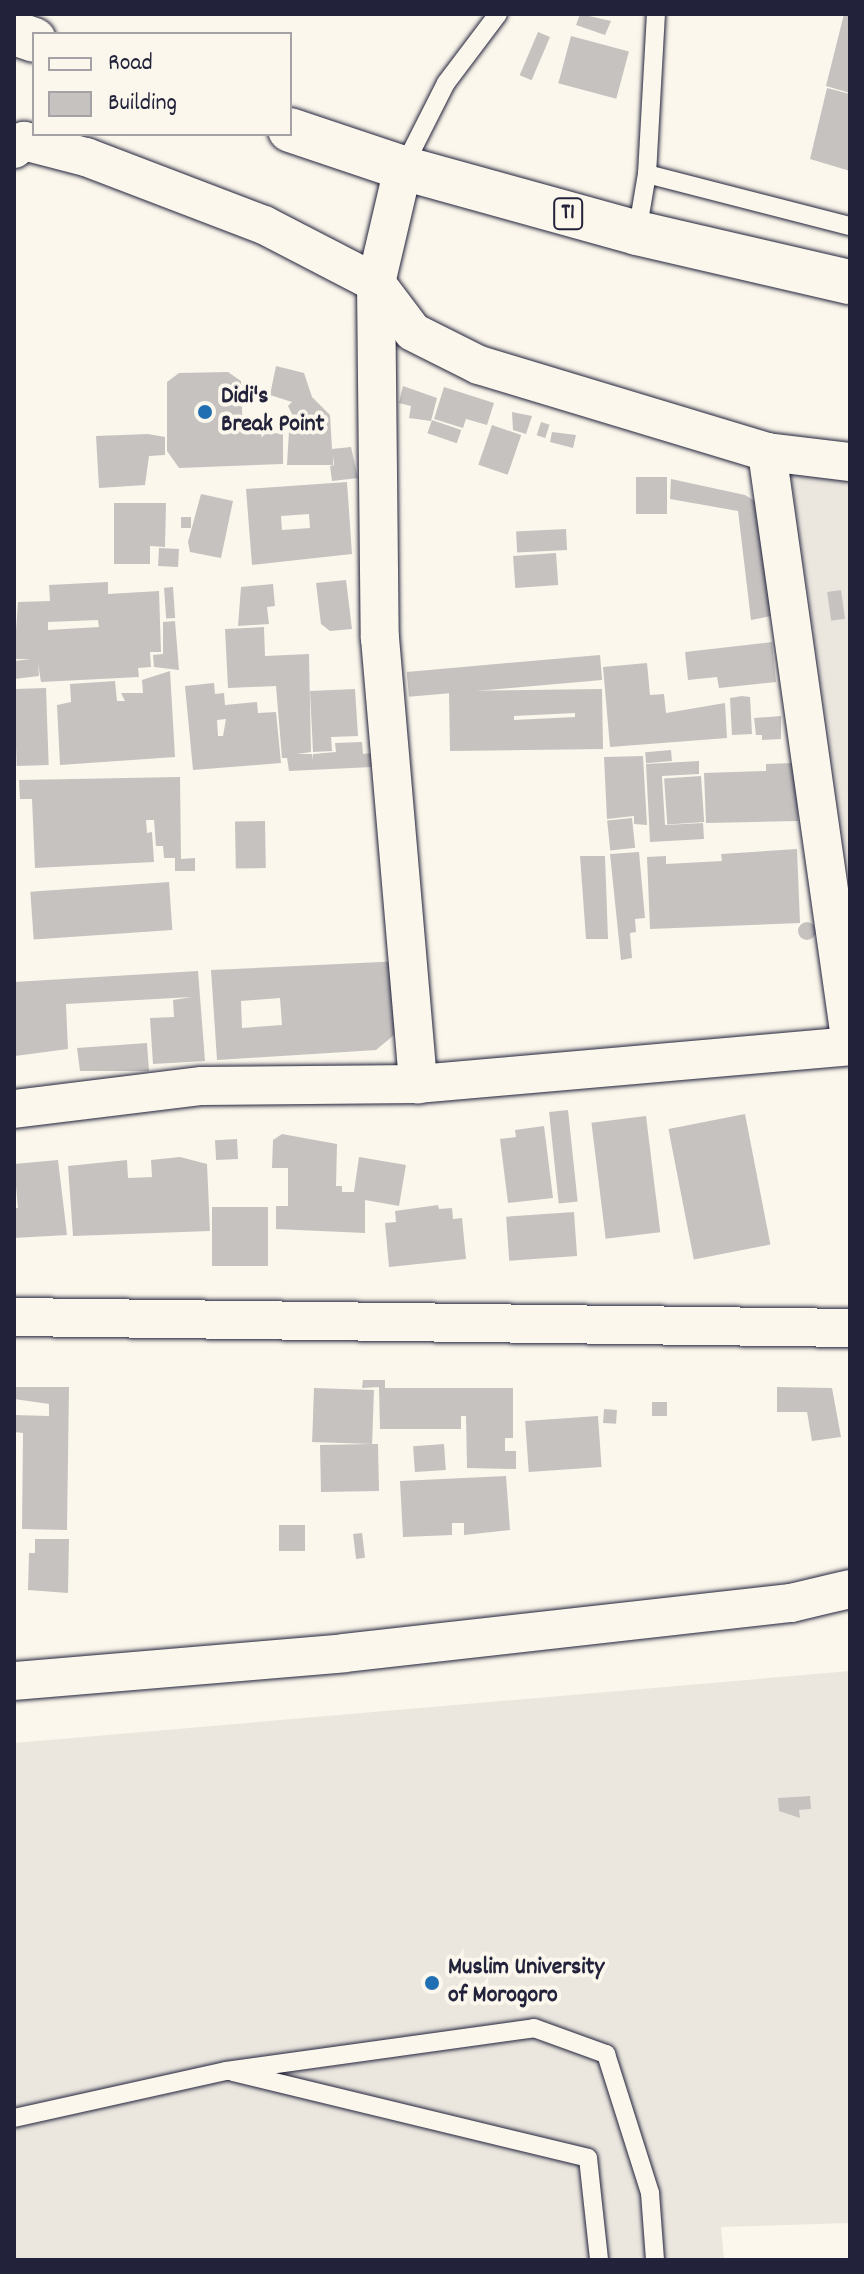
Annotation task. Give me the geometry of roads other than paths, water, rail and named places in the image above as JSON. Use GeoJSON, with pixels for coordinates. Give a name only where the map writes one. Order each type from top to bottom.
{"type":"FeatureCollection","features":[{"type":"Feature","properties":{"kind":"highway","name":"T1"},"geometry":{"type":"LineString","coordinates":[[292,131],[403,168],[637,233],[850,282]]}},
{"type":"Feature","properties":{"kind":"street"},"geometry":{"type":"LineString","coordinates":[[14,149],[24,141],[86,157],[264,225],[376,283],[413,332],[479,365],[767,452],[850,462]]}},
{"type":"Feature","properties":{"kind":"street"},"geometry":{"type":"LineString","coordinates":[[403,168],[376,283],[380,638],[418,1084]]}},
{"type":"Feature","properties":{"kind":"street"},"geometry":{"type":"LineString","coordinates":[[767,452],[850,1038]]}},
{"type":"Feature","properties":{"kind":"street"},"geometry":{"type":"LineString","coordinates":[[14,1109],[202,1086],[418,1084],[850,1046]]}},
{"type":"Feature","properties":{"kind":"street"},"geometry":{"type":"LineString","coordinates":[[14,1317],[850,1328]]}},
{"type":"Feature","properties":{"kind":"street"},"geometry":{"type":"LineString","coordinates":[[14,1681],[344,1653],[791,1603],[850,1589]]}},
{"type":"Feature","properties":{"kind":"lane"},"geometry":{"type":"LineString","coordinates":[[403,168],[446,83],[498,14]]}},
{"type":"Feature","properties":{"kind":"lane"},"geometry":{"type":"LineString","coordinates":[[637,233],[647,174],[656,14]]}},
{"type":"Feature","properties":{"kind":"lane"},"geometry":{"type":"LineString","coordinates":[[647,174],[850,226]]}},
{"type":"Feature","properties":{"kind":"lane"},"geometry":{"type":"LineString","coordinates":[[14,2118],[226,2071],[534,2028],[606,2054],[650,2193],[655,2260]]}},
{"type":"Feature","properties":{"kind":"lane"},"geometry":{"type":"LineString","coordinates":[[226,2071],[588,2158],[599,2260]]}},
{"type":"Feature","properties":{"kind":"place","name":"Didi's Break Point"},"geometry":{"type":"Point","coordinates":[205,412]}},
{"type":"Feature","properties":{"kind":"place","name":"Muslim University of Morogoro"},"geometry":{"type":"Point","coordinates":[432,1983]}}]}
